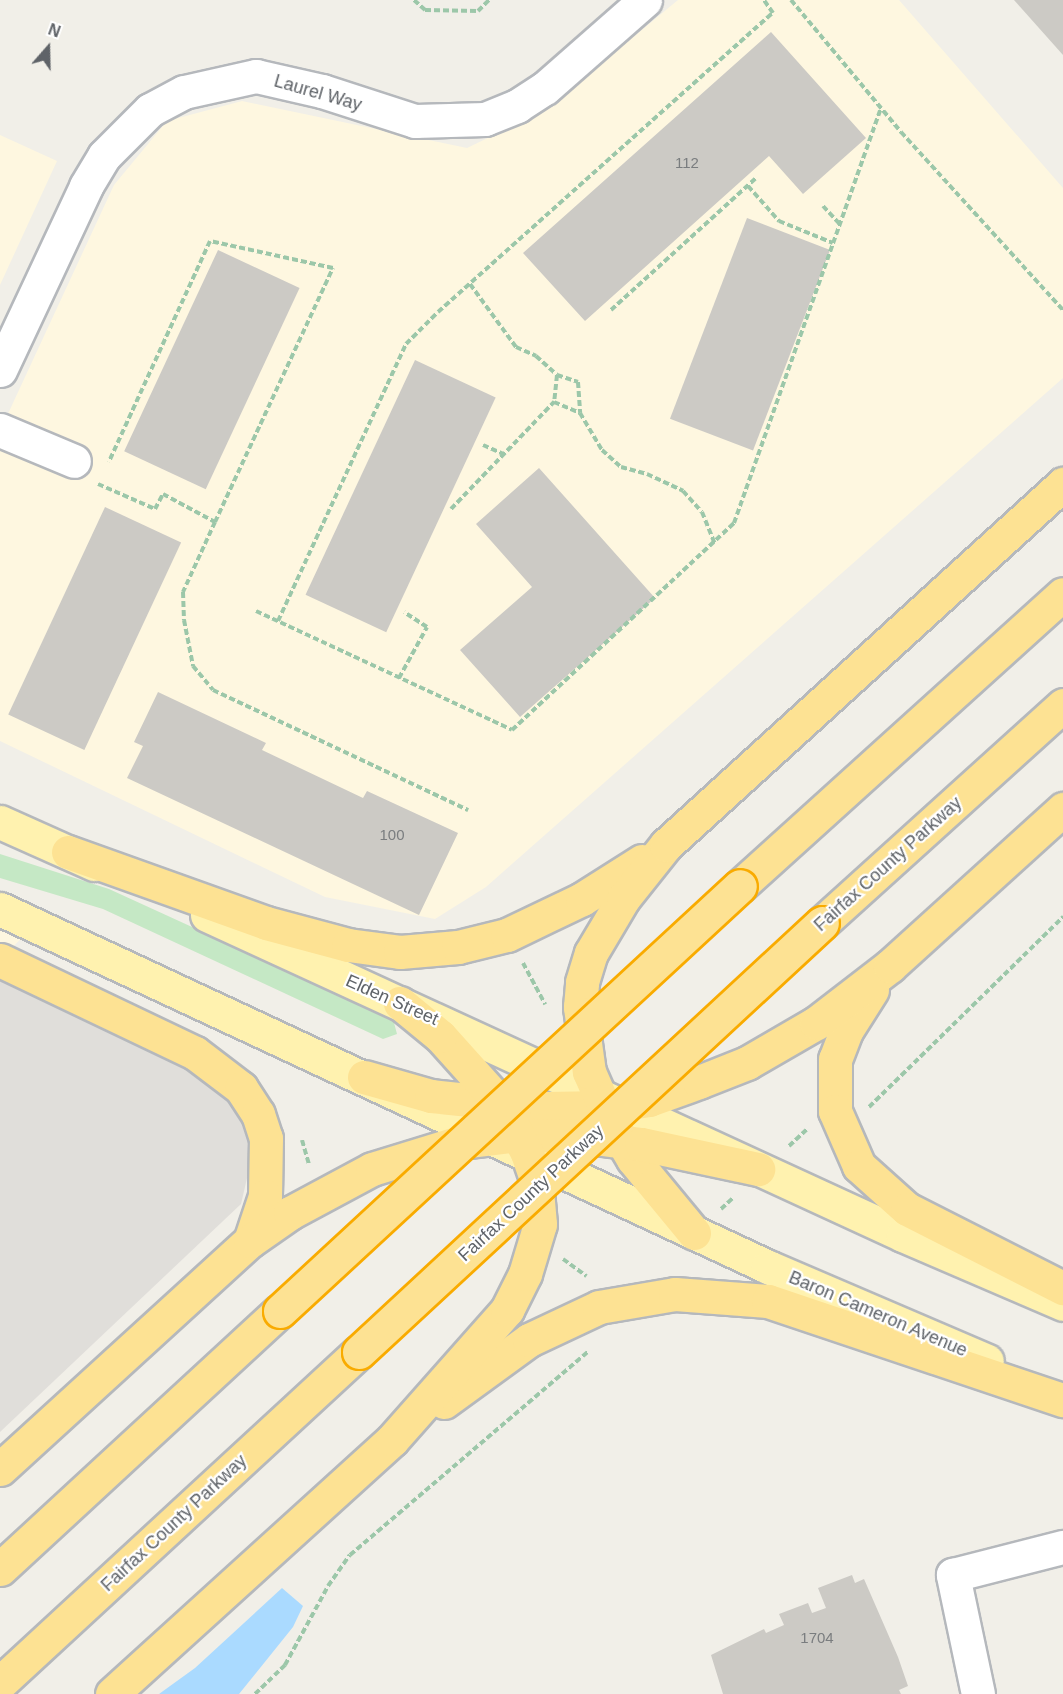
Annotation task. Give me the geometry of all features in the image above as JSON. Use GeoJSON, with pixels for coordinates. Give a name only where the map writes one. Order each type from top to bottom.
{"type":"FeatureCollection","features":[{"type":"Feature","properties":{"kind":"highway"},"geometry":{"type":"LineString","coordinates":[[68,852],[266,922],[348,945],[400,952],[458,947],[507,934],[582,900],[666,845],[1063,484]]}},
{"type":"Feature","properties":{"kind":"highway"},"geometry":{"type":"LineString","coordinates":[[0,1569],[740,886],[1063,594]]}},
{"type":"Feature","properties":{"kind":"highway","name":"Fairfax County Parkway"},"geometry":{"type":"LineString","coordinates":[[0,1683],[822,923],[1063,705]]}},
{"type":"Feature","properties":{"kind":"highway"},"geometry":{"type":"LineString","coordinates":[[364,1077],[431,1096],[502,1105],[608,1102],[649,1100],[747,1063],[816,1023],[890,966],[1063,809]]}},
{"type":"Feature","properties":{"kind":"highway"},"geometry":{"type":"LineString","coordinates":[[666,845],[604,928],[582,982],[584,1044],[622,1141],[658,1193],[694,1233]]}},
{"type":"Feature","properties":{"kind":"highway"},"geometry":{"type":"LineString","coordinates":[[0,960],[195,1053],[241,1088],[258,1114],[266,1138],[265,1196],[250,1241]]}},
{"type":"Feature","properties":{"kind":"highway"},"geometry":{"type":"LineString","coordinates":[[890,966],[861,1006],[835,1059],[835,1111],[859,1166],[907,1209],[1063,1288]]}},
{"type":"Feature","properties":{"kind":"highway"},"geometry":{"type":"LineString","coordinates":[[392,1440],[507,1310],[525,1274],[540,1224],[536,1179],[513,1142],[502,1105],[440,1036],[400,1003]]}},
{"type":"Feature","properties":{"kind":"highway"},"geometry":{"type":"LineString","coordinates":[[0,1469],[250,1241],[290,1213],[372,1169],[417,1152],[579,1136],[695,1152],[770,1174]]}},
{"type":"Feature","properties":{"kind":"highway"},"geometry":{"type":"LineString","coordinates":[[112,1694],[392,1440],[529,1340],[599,1306],[675,1294],[768,1301],[1063,1400]]}},
{"type":"Feature","properties":{"kind":"main road","name":"Elden Street"},"geometry":{"type":"LineString","coordinates":[[0,822],[400,1003],[608,1102],[770,1174]]}},
{"type":"Feature","properties":{"kind":"main road"},"geometry":{"type":"LineString","coordinates":[[0,909],[364,1077],[513,1142],[694,1233]]}},
{"type":"Feature","properties":{"kind":"main road"},"geometry":{"type":"LineString","coordinates":[[770,1174],[1063,1304]]}},
{"type":"Feature","properties":{"kind":"main road","name":"Baron Cameron Avenue"},"geometry":{"type":"LineString","coordinates":[[694,1233],[1063,1394]]}},
{"type":"Feature","properties":{"kind":"street","name":"Laurel Way"},"geometry":{"type":"LineString","coordinates":[[0,370],[92,176],[125,131],[150,110],[184,92],[256,76],[322,91],[415,121],[485,119],[517,106],[545,88],[645,0]]}},
{"type":"Feature","properties":{"kind":"street"},"geometry":{"type":"LineString","coordinates":[[0,430],[82,470]]}},
{"type":"Feature","properties":{"kind":"street"},"geometry":{"type":"LineString","coordinates":[[978,1694],[953,1575],[1063,1547]]}},
{"type":"Feature","properties":{"kind":"path"},"geometry":{"type":"LineString","coordinates":[[414,0],[425,10],[468,11],[478,11],[489,0]]}},
{"type":"Feature","properties":{"kind":"path"},"geometry":{"type":"LineString","coordinates":[[278,621],[406,344],[773,13],[764,0]]}},
{"type":"Feature","properties":{"kind":"path"},"geometry":{"type":"LineString","coordinates":[[791,0],[881,108],[1063,310]]}},
{"type":"Feature","properties":{"kind":"path"},"geometry":{"type":"LineString","coordinates":[[256,611],[512,730],[716,544],[734,523],[881,108]]}},
{"type":"Feature","properties":{"kind":"path"},"geometry":{"type":"LineString","coordinates":[[611,310],[756,178]]}},
{"type":"Feature","properties":{"kind":"path"},"geometry":{"type":"LineString","coordinates":[[748,186],[779,221],[833,243]]}},
{"type":"Feature","properties":{"kind":"path"},"geometry":{"type":"LineString","coordinates":[[823,206],[840,224]]}},
{"type":"Feature","properties":{"kind":"path"},"geometry":{"type":"LineString","coordinates":[[99,484],[210,241],[333,268],[183,592],[184,620],[193,666],[213,690],[468,810]]}},
{"type":"Feature","properties":{"kind":"path"},"geometry":{"type":"LineString","coordinates":[[470,284],[516,347],[536,356],[557,375],[578,382],[580,413],[602,450],[621,467],[647,474],[683,491],[702,512],[716,544]]}},
{"type":"Feature","properties":{"kind":"path"},"geometry":{"type":"LineString","coordinates":[[451,509],[554,402],[557,375]]}},
{"type":"Feature","properties":{"kind":"path"},"geometry":{"type":"LineString","coordinates":[[554,402],[580,413]]}},
{"type":"Feature","properties":{"kind":"path"},"geometry":{"type":"LineString","coordinates":[[483,446],[504,454]]}},
{"type":"Feature","properties":{"kind":"path"},"geometry":{"type":"LineString","coordinates":[[82,470],[99,484],[154,509],[163,494],[215,522]]}},
{"type":"Feature","properties":{"kind":"path"},"geometry":{"type":"LineString","coordinates":[[399,678],[427,627],[404,612]]}},
{"type":"Feature","properties":{"kind":"path"},"geometry":{"type":"LineString","coordinates":[[517,953],[546,1005],[555,1005]]}},
{"type":"Feature","properties":{"kind":"path"},"geometry":{"type":"LineString","coordinates":[[559,1256],[591,1280]]}},
{"type":"Feature","properties":{"kind":"shaded area"},"geometry":{"type":"Polygon","coordinates":[[[678,0],[899,0],[1063,188],[1063,378],[486,887],[435,919],[325,897],[0,741],[0,431],[114,185],[167,121],[242,101],[467,148],[544,111],[678,0]]]}},
{"type":"Feature","properties":{"kind":"shaded area"},"geometry":{"type":"Polygon","coordinates":[[[0,135],[57,161],[0,285],[0,135]]]}},
{"type":"Feature","properties":{"kind":"shaded area"},"geometry":{"type":"Polygon","coordinates":[[[0,922],[26,934],[0,959],[0,922]]]}},
{"type":"Feature","properties":{"kind":"shaded area"},"geometry":{"type":"Polygon","coordinates":[[[0,969],[212,1070],[258,1131],[241,1204],[0,1432],[0,969]]]}},
{"type":"Feature","properties":{"kind":"green space"},"geometry":{"type":"Polygon","coordinates":[[[0,854],[109,889],[393,1019],[397,1034],[383,1039],[103,909],[0,878],[0,854]]]}},
{"type":"Feature","properties":{"kind":"water"},"geometry":{"type":"Polygon","coordinates":[[[282,1588],[303,1606],[293,1627],[239,1694],[159,1694],[195,1668],[282,1588]]]}},
{"type":"Feature","properties":{"kind":"building"},"geometry":{"type":"Polygon","coordinates":[[[1014,0],[1063,0],[1063,55],[1014,0]]]}},
{"type":"Feature","properties":{"kind":"building"},"geometry":{"type":"Polygon","coordinates":[[[771,32],[866,138],[803,194],[769,156],[585,321],[523,253],[771,32]]]}},
{"type":"Feature","properties":{"kind":"building"},"geometry":{"type":"Polygon","coordinates":[[[747,218],[830,250],[753,451],[670,419],[747,218]]]}},
{"type":"Feature","properties":{"kind":"building"},"geometry":{"type":"Polygon","coordinates":[[[218,250],[300,288],[206,489],[124,451],[218,250]]]}},
{"type":"Feature","properties":{"kind":"building"},"geometry":{"type":"Polygon","coordinates":[[[415,360],[496,398],[386,632],[306,595],[415,360]]]}},
{"type":"Feature","properties":{"kind":"building"},"geometry":{"type":"Polygon","coordinates":[[[539,468],[655,598],[520,717],[460,650],[532,587],[476,524],[539,468]]]}},
{"type":"Feature","properties":{"kind":"building"},"geometry":{"type":"Polygon","coordinates":[[[105,507],[181,542],[84,750],[8,715],[105,507]]]}},
{"type":"Feature","properties":{"kind":"building"},"geometry":{"type":"Polygon","coordinates":[[[158,692],[266,743],[262,750],[363,798],[367,791],[458,833],[419,915],[127,778],[143,746],[134,742],[158,692]]]}},
{"type":"Feature","properties":{"kind":"building"},"geometry":{"type":"Polygon","coordinates":[[[852,1575],[855,1583],[864,1579],[898,1657],[908,1686],[899,1690],[901,1694],[723,1694],[711,1655],[764,1629],[766,1633],[784,1625],[779,1614],[808,1603],[812,1613],[826,1608],[818,1588],[852,1575]]]}}]}
